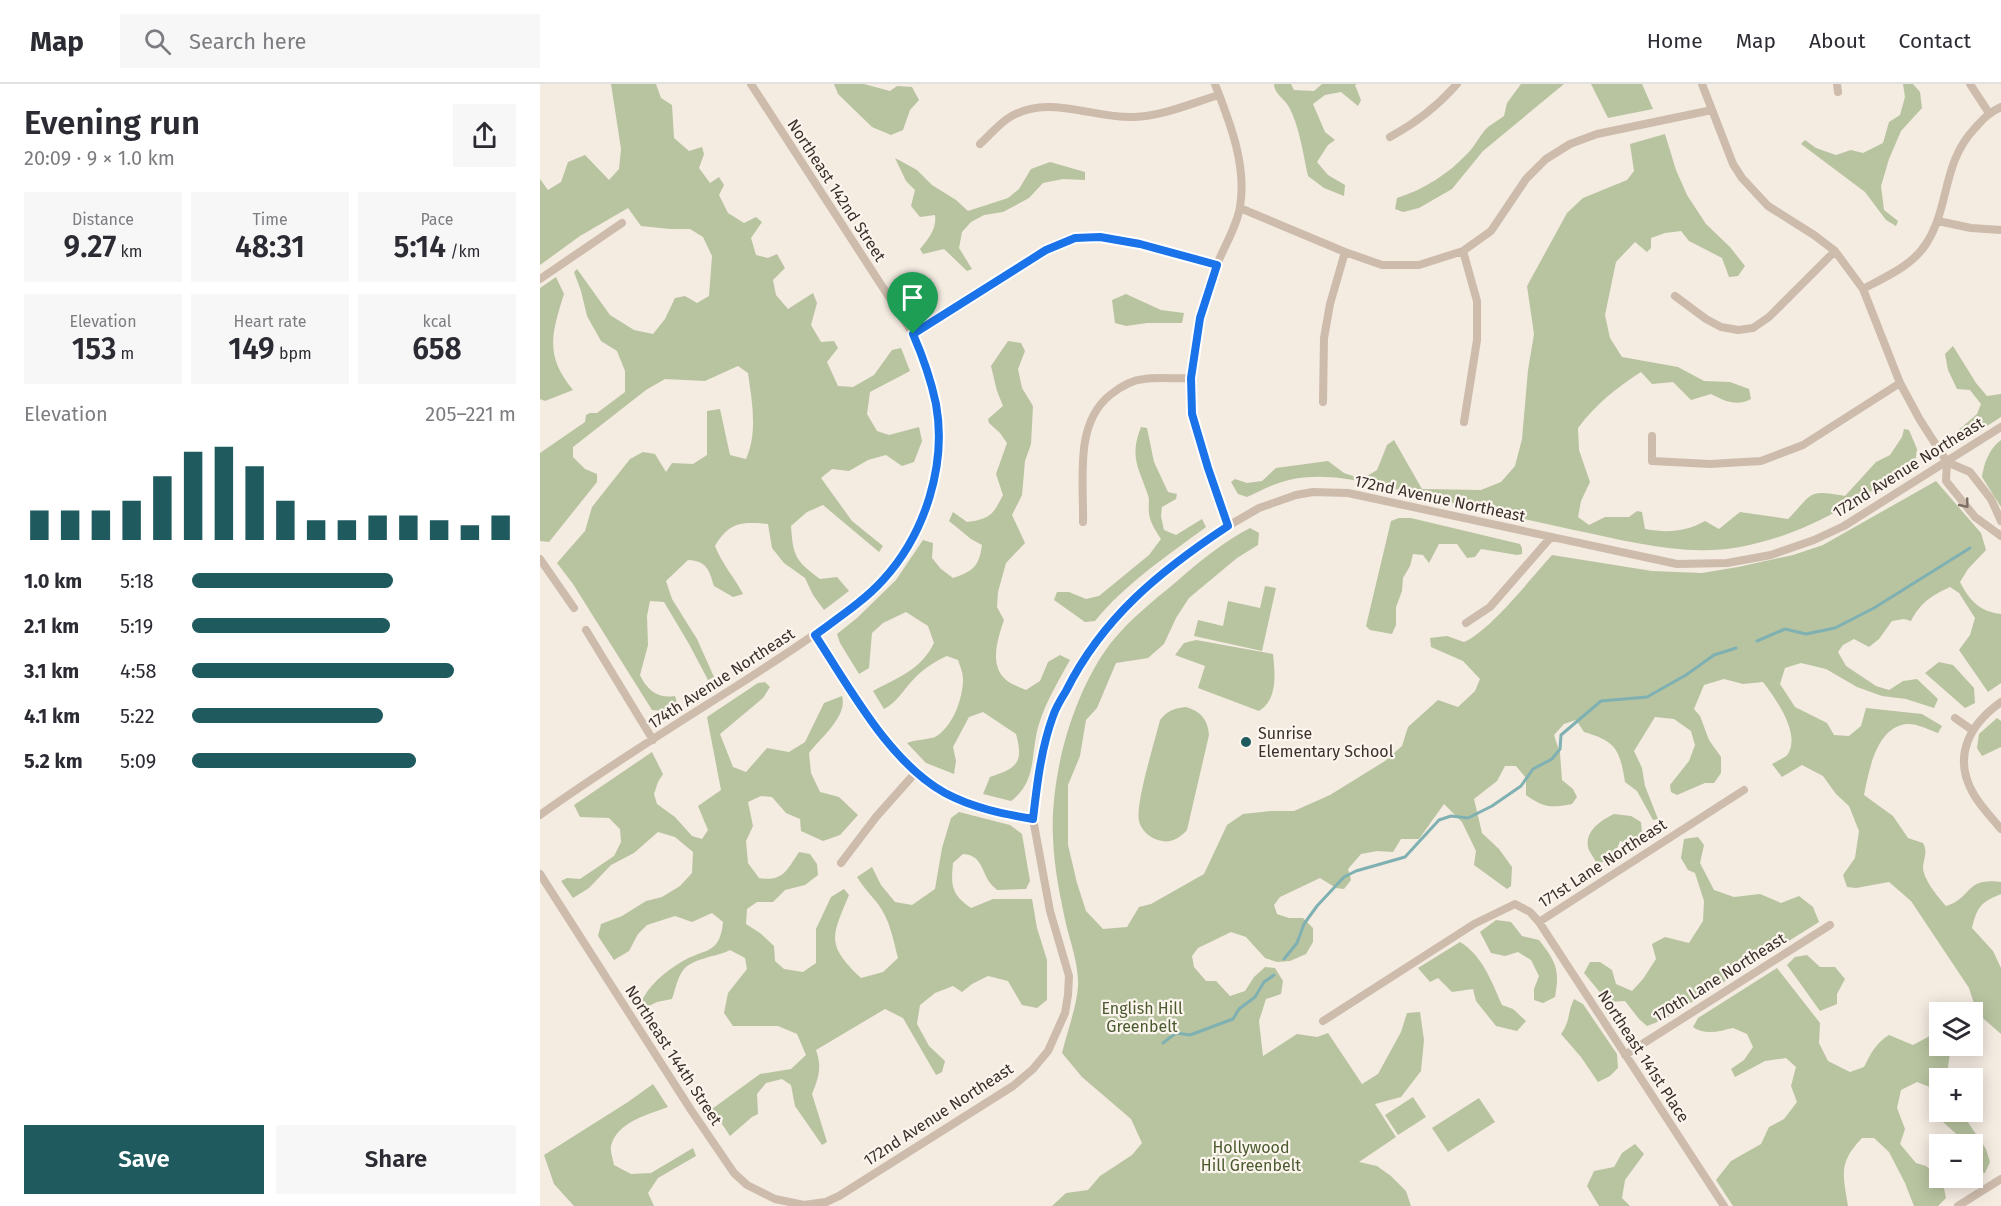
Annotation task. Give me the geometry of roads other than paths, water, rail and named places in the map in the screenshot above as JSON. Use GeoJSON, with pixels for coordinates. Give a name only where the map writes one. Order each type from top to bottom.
{"type":"FeatureCollection","features":[{"type":"Feature","properties":{"kind":"street","name":"Northeast 142nd Street"},"geometry":{"type":"LineString","coordinates":[[751,84],[913,334],[922,355],[936,404],[938,456],[932,484]]}},
{"type":"Feature","properties":{"kind":"street"},"geometry":{"type":"LineString","coordinates":[[1215,84],[1236,142],[1240,171],[1240,208],[1217,265],[1200,318],[1191,378],[1192,414],[1228,526]]}},
{"type":"Feature","properties":{"kind":"street"},"geometry":{"type":"LineString","coordinates":[[1389,137],[1417,122],[1439,104],[1457,84]]}},
{"type":"Feature","properties":{"kind":"street"},"geometry":{"type":"LineString","coordinates":[[1702,84],[1733,164],[1753,191],[1768,206],[1812,233],[1835,252],[1863,290],[1900,383],[1920,420],[1947,462],[1970,472],[1991,499],[2001,521]]}},
{"type":"Feature","properties":{"kind":"street"},"geometry":{"type":"LineString","coordinates":[[1970,84],[1989,113]]}},
{"type":"Feature","properties":{"kind":"street"},"geometry":{"type":"LineString","coordinates":[[980,144],[1008,119],[1041,107],[1061,107],[1132,117],[1151,116],[1219,95]]}},
{"type":"Feature","properties":{"kind":"street"},"geometry":{"type":"LineString","coordinates":[[1863,290],[1907,264],[1925,246],[1938,221],[1952,162],[1964,139],[1989,113],[2001,107]]}},
{"type":"Feature","properties":{"kind":"street"},"geometry":{"type":"LineString","coordinates":[[1240,208],[1382,265],[1419,265],[1463,251],[1491,231],[1526,179],[1546,159],[1570,144],[1597,134],[1713,110]]}},
{"type":"Feature","properties":{"kind":"street"},"geometry":{"type":"LineString","coordinates":[[1938,221],[1971,228],[2001,230]]}},
{"type":"Feature","properties":{"kind":"street"},"geometry":{"type":"LineString","coordinates":[[540,279],[622,223]]}},
{"type":"Feature","properties":{"kind":"street"},"geometry":{"type":"LineString","coordinates":[[913,334],[1046,250],[1075,238],[1100,237],[1140,244],[1217,265]]}},
{"type":"Feature","properties":{"kind":"street"},"geometry":{"type":"LineString","coordinates":[[1463,251],[1477,301],[1477,340],[1464,422]]}},
{"type":"Feature","properties":{"kind":"street"},"geometry":{"type":"LineString","coordinates":[[1323,402],[1324,338],[1330,304],[1345,252]]}},
{"type":"Feature","properties":{"kind":"street"},"geometry":{"type":"LineString","coordinates":[[1675,296],[1721,327],[1738,330],[1752,328],[1769,317],[1835,252]]}},
{"type":"Feature","properties":{"kind":"street"},"geometry":{"type":"LineString","coordinates":[[1083,522],[1084,436],[1093,414],[1104,400],[1122,386],[1142,379],[1191,378]]}},
{"type":"Feature","properties":{"kind":"street"},"geometry":{"type":"LineString","coordinates":[[1652,436],[1652,461],[1710,464],[1761,461],[1803,445],[1900,383]]}},
{"type":"Feature","properties":{"kind":"street","name":"172nd Avenue Northeast"},"geometry":{"type":"LineString","coordinates":[[817,1204],[839,1196],[1013,1086],[1033,1069],[1048,1051],[1065,1013],[1069,975],[1050,911],[1033,819],[1041,757],[1054,714],[1074,673],[1120,611],[1161,574],[1228,526],[1259,508],[1296,495],[1312,492],[1348,493],[1677,564],[1727,563],[1771,555],[1814,540],[1844,526],[2001,427]]}},
{"type":"Feature","properties":{"kind":"street"},"geometry":{"type":"LineString","coordinates":[[1947,462],[1946,481],[1975,516],[2001,536]]}},
{"type":"Feature","properties":{"kind":"street","name":"174th Avenue Northeast"},"geometry":{"type":"LineString","coordinates":[[540,814],[815,635],[883,580],[913,538],[924,513],[932,484]]}},
{"type":"Feature","properties":{"kind":"street"},"geometry":{"type":"LineString","coordinates":[[1466,623],[1490,607],[1551,537]]}},
{"type":"Feature","properties":{"kind":"street"},"geometry":{"type":"LineString","coordinates":[[540,560],[574,609]]}},
{"type":"Feature","properties":{"kind":"street"},"geometry":{"type":"LineString","coordinates":[[586,630],[653,740]]}},
{"type":"Feature","properties":{"kind":"street"},"geometry":{"type":"LineString","coordinates":[[815,635],[884,737],[897,754],[916,772],[944,792],[968,803],[996,813],[1033,819]]}},
{"type":"Feature","properties":{"kind":"street"},"geometry":{"type":"LineString","coordinates":[[2001,702],[1976,724],[1965,748],[1963,759],[1965,774],[1973,793],[2001,829]]}},
{"type":"Feature","properties":{"kind":"street"},"geometry":{"type":"LineString","coordinates":[[1955,718],[1972,730]]}},
{"type":"Feature","properties":{"kind":"street"},"geometry":{"type":"LineString","coordinates":[[841,863],[876,817],[916,772]]}},
{"type":"Feature","properties":{"kind":"street","name":"171st Lane Northeast"},"geometry":{"type":"LineString","coordinates":[[1323,1021],[1467,928],[1508,906],[1515,904],[1530,912],[1539,922],[1744,790]]}},
{"type":"Feature","properties":{"kind":"street","name":"Northeast 144th Street"},"geometry":{"type":"LineString","coordinates":[[540,874],[734,1173],[747,1185],[775,1199],[804,1205],[817,1204]]}},
{"type":"Feature","properties":{"kind":"street","name":"Northeast 141st Place"},"geometry":{"type":"LineString","coordinates":[[1539,922],[1724,1206]]}},
{"type":"Feature","properties":{"kind":"street","name":"170th Lane Northeast"},"geometry":{"type":"LineString","coordinates":[[1625,1055],[1830,925]]}},
{"type":"Feature","properties":{"kind":"street"},"geometry":{"type":"LineString","coordinates":[[1962,1205],[2001,1179]]}},
{"type":"Feature","properties":{"kind":"waterway"},"geometry":{"type":"LineString","coordinates":[[1757,641],[1785,629],[1806,634],[1835,628],[1874,608],[1970,548]]}},
{"type":"Feature","properties":{"kind":"waterway"},"geometry":{"type":"LineString","coordinates":[[1284,959],[1297,943],[1304,924],[1317,906],[1344,877],[1356,871],[1405,857],[1439,820],[1451,816],[1468,818],[1492,806],[1521,786],[1533,769],[1552,759],[1560,749],[1561,735],[1601,701],[1647,697],[1686,675],[1714,655],[1736,648]]}},
{"type":"Feature","properties":{"kind":"waterway"},"geometry":{"type":"LineString","coordinates":[[1163,1043],[1176,1033],[1190,1035],[1233,1019],[1239,1009],[1255,997],[1264,982],[1274,975]]}},
{"type":"Feature","properties":{"kind":"place","name":"Sunrise Elementary School"},"geometry":{"type":"Point","coordinates":[1246,742]}},
{"type":"Feature","properties":{"kind":"park label","name":"English Hill Greenbelt"},"geometry":{"type":"Point","coordinates":[1142,1017]}},
{"type":"Feature","properties":{"kind":"park label","name":"Hollywood Hill Greenbelt"},"geometry":{"type":"Point","coordinates":[1251,1156]}}]}
